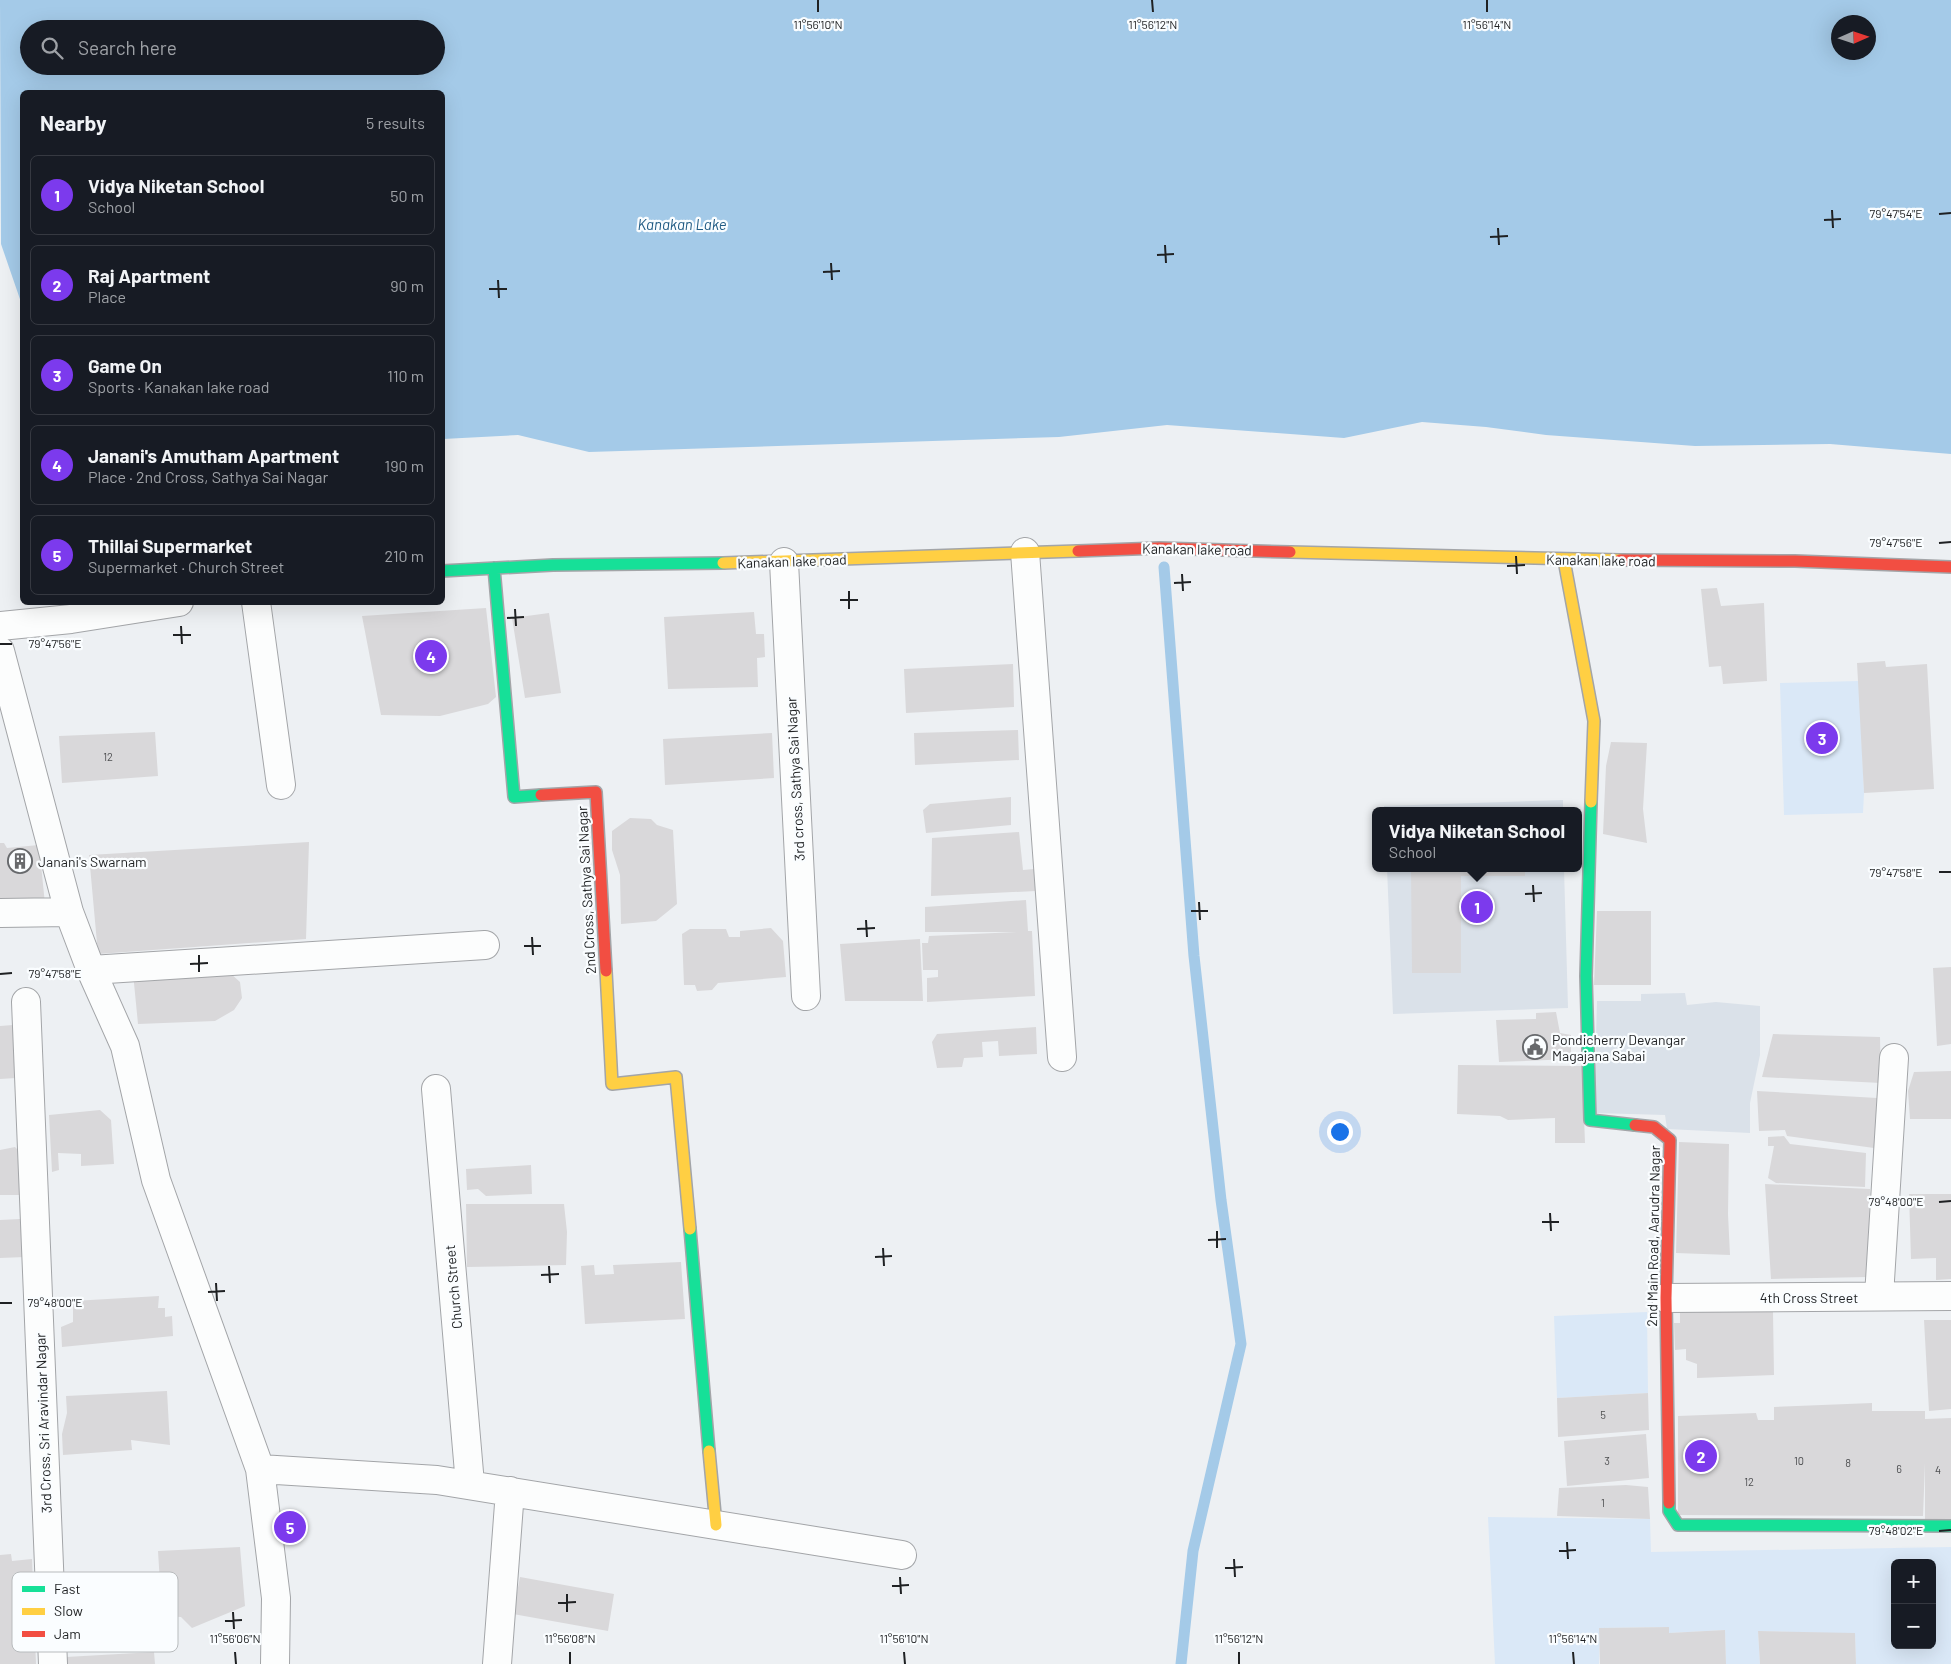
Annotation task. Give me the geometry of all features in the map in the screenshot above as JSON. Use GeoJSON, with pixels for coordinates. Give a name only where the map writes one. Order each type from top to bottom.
{"type":"FeatureCollection","features":[{"type":"Feature","properties":{"kind":"street","name":"Kanakan lake road"},"geometry":{"type":"LineString","coordinates":[[445,571],[553,565],[784,562],[1159,548],[1564,560],[1794,561],[1951,567]]}},
{"type":"Feature","properties":{"kind":"street"},"geometry":{"type":"LineString","coordinates":[[1025,552],[1062,1057]]}},
{"type":"Feature","properties":{"kind":"street","name":"2nd Main Road, Aarudra Nagar"},"geometry":{"type":"LineString","coordinates":[[1564,560],[1594,721],[1586,976],[1590,1120],[1654,1127],[1670,1140],[1666,1298],[1669,1511],[1678,1525],[1951,1526]]}},
{"type":"Feature","properties":{"kind":"street","name":"3rd cross, Sathya Sai Nagar"},"geometry":{"type":"LineString","coordinates":[[784,562],[806,996]]}},
{"type":"Feature","properties":{"kind":"street","name":"2nd Cross, Sathya Sai Nagar"},"geometry":{"type":"LineString","coordinates":[[494,568],[514,797],[596,792],[612,1084],[676,1077],[716,1525]]}},
{"type":"Feature","properties":{"kind":"street"},"geometry":{"type":"LineString","coordinates":[[0,626],[71,620],[161,605]]}},
{"type":"Feature","properties":{"kind":"street"},"geometry":{"type":"LineString","coordinates":[[256,605],[280,785]]}},
{"type":"Feature","properties":{"kind":"street"},"geometry":{"type":"LineString","coordinates":[[0,651],[69,912],[91,970],[125,1046],[156,1180],[260,1469],[276,1598],[275,1664]]}},
{"type":"Feature","properties":{"kind":"street"},"geometry":{"type":"LineString","coordinates":[[0,913],[69,912]]}},
{"type":"Feature","properties":{"kind":"street"},"geometry":{"type":"LineString","coordinates":[[91,970],[485,945]]}},
{"type":"Feature","properties":{"kind":"street","name":"3rd Cross, Sri Aravindar Nagar"},"geometry":{"type":"LineString","coordinates":[[26,1002],[50,1572]]}},
{"type":"Feature","properties":{"kind":"street"},"geometry":{"type":"LineString","coordinates":[[1879,1296],[1894,1058]]}},
{"type":"Feature","properties":{"kind":"street","name":"Church Street"},"geometry":{"type":"LineString","coordinates":[[436,1090],[470,1484]]}},
{"type":"Feature","properties":{"kind":"street","name":"4th Cross Street"},"geometry":{"type":"LineString","coordinates":[[1666,1298],[1951,1296]]}},
{"type":"Feature","properties":{"kind":"street"},"geometry":{"type":"LineString","coordinates":[[260,1469],[437,1480],[470,1484],[902,1555]]}},
{"type":"Feature","properties":{"kind":"street"},"geometry":{"type":"LineString","coordinates":[[497,1664],[510,1491]]}},
{"type":"Feature","properties":{"kind":"shaded area"},"geometry":{"type":"Polygon","coordinates":[[[1859,681],[1864,793],[1863,813],[1784,815],[1780,683],[1859,681]]]}},
{"type":"Feature","properties":{"kind":"shaded area"},"geometry":{"type":"Polygon","coordinates":[[[1563,800],[1563,807],[1384,806],[1563,800]]]}},
{"type":"Feature","properties":{"kind":"shaded area"},"geometry":{"type":"Polygon","coordinates":[[[1387,872],[1564,872],[1568,1008],[1393,1014],[1387,872]]]}},
{"type":"Feature","properties":{"kind":"shaded area"},"geometry":{"type":"Polygon","coordinates":[[[1685,993],[1687,1005],[1716,1002],[1760,1006],[1760,1055],[1750,1103],[1750,1133],[1667,1129],[1665,1115],[1594,1113],[1597,1001],[1641,1001],[1641,994],[1685,993]]]}},
{"type":"Feature","properties":{"kind":"shaded area"},"geometry":{"type":"Polygon","coordinates":[[[1647,1312],[1648,1393],[1557,1398],[1554,1316],[1647,1312]]]}},
{"type":"Feature","properties":{"kind":"shaded area"},"geometry":{"type":"Polygon","coordinates":[[[1488,1517],[1650,1519],[1651,1552],[1951,1547],[1951,1664],[1856,1664],[1855,1634],[1758,1631],[1760,1664],[1726,1664],[1725,1630],[1669,1633],[1669,1627],[1660,1627],[1600,1628],[1599,1664],[1495,1664],[1488,1517]]]}},
{"type":"Feature","properties":{"kind":"water","name":"Kanakan Lake"},"geometry":{"type":"Polygon","coordinates":[[[0,0],[1951,0],[1951,454],[1830,444],[1695,446],[1546,435],[1486,427],[1422,422],[1344,438],[1167,425],[1059,437],[589,452],[518,435],[445,439],[445,90],[20,90],[20,299],[1,244],[0,0]]]}},
{"type":"Feature","properties":{"kind":"building"},"geometry":{"type":"Polygon","coordinates":[[[1717,588],[1721,606],[1764,603],[1767,681],[1723,684],[1721,666],[1709,667],[1701,589],[1717,588]]]}},
{"type":"Feature","properties":{"kind":"building"},"geometry":{"type":"Polygon","coordinates":[[[486,608],[496,697],[488,704],[440,716],[381,715],[362,616],[486,608]]]}},
{"type":"Feature","properties":{"kind":"building"},"geometry":{"type":"Polygon","coordinates":[[[754,612],[756,634],[764,634],[765,657],[757,658],[758,687],[668,689],[664,617],[754,612]]]}},
{"type":"Feature","properties":{"kind":"building"},"geometry":{"type":"Polygon","coordinates":[[[549,613],[561,693],[525,698],[512,618],[549,613]]]}},
{"type":"Feature","properties":{"kind":"building"},"geometry":{"type":"Polygon","coordinates":[[[1885,661],[1886,667],[1927,664],[1934,789],[1864,793],[1857,663],[1885,661]]]}},
{"type":"Feature","properties":{"kind":"building"},"geometry":{"type":"Polygon","coordinates":[[[1013,664],[1014,707],[906,713],[904,669],[1013,664]]]}},
{"type":"Feature","properties":{"kind":"building"},"geometry":{"type":"Polygon","coordinates":[[[1018,730],[1019,760],[915,765],[914,733],[1018,730]]]}},
{"type":"Feature","properties":{"kind":"building"},"geometry":{"type":"Polygon","coordinates":[[[155,732],[158,776],[62,783],[59,736],[155,732]]]}},
{"type":"Feature","properties":{"kind":"building"},"geometry":{"type":"Polygon","coordinates":[[[772,733],[774,778],[665,785],[663,739],[772,733]]]}},
{"type":"Feature","properties":{"kind":"building"},"geometry":{"type":"Polygon","coordinates":[[[1611,742],[1647,743],[1643,809],[1647,843],[1603,834],[1606,766],[1611,742]]]}},
{"type":"Feature","properties":{"kind":"building"},"geometry":{"type":"Polygon","coordinates":[[[1011,797],[1011,825],[926,833],[923,810],[930,804],[1011,797]]]}},
{"type":"Feature","properties":{"kind":"building"},"geometry":{"type":"Polygon","coordinates":[[[630,818],[651,819],[657,825],[673,830],[677,904],[656,921],[621,924],[620,875],[612,850],[612,831],[630,818]]]}},
{"type":"Feature","properties":{"kind":"building"},"geometry":{"type":"Polygon","coordinates":[[[1019,832],[1023,870],[1034,869],[1036,891],[931,896],[932,838],[1019,832]]]}},
{"type":"Feature","properties":{"kind":"building"},"geometry":{"type":"Polygon","coordinates":[[[309,842],[306,939],[98,954],[89,855],[309,842]]]}},
{"type":"Feature","properties":{"kind":"building","name":"Janani's Swarnam"},"geometry":{"type":"Polygon","coordinates":[[[0,843],[4,843],[7,848],[39,845],[45,904],[0,903],[0,843]]]}},
{"type":"Feature","properties":{"kind":"building"},"geometry":{"type":"Polygon","coordinates":[[[1411,872],[1525,872],[1525,876],[1461,876],[1461,973],[1412,973],[1411,872]]]}},
{"type":"Feature","properties":{"kind":"building"},"geometry":{"type":"Polygon","coordinates":[[[1026,900],[1028,931],[1032,931],[1035,996],[927,1002],[927,978],[938,977],[938,970],[923,970],[922,943],[928,943],[929,936],[1017,932],[925,932],[925,907],[1026,900]]]}},
{"type":"Feature","properties":{"kind":"building"},"geometry":{"type":"Polygon","coordinates":[[[1597,911],[1651,911],[1651,985],[1594,985],[1597,911]]]}},
{"type":"Feature","properties":{"kind":"building"},"geometry":{"type":"Polygon","coordinates":[[[771,928],[783,941],[786,977],[718,983],[712,990],[697,991],[695,985],[684,985],[682,934],[690,929],[726,929],[729,937],[740,937],[740,931],[771,928]]]}},
{"type":"Feature","properties":{"kind":"building"},"geometry":{"type":"Polygon","coordinates":[[[920,939],[923,1001],[845,1001],[840,944],[920,939]]]}},
{"type":"Feature","properties":{"kind":"building"},"geometry":{"type":"Polygon","coordinates":[[[1951,967],[1951,1044],[1937,1046],[1933,968],[1951,967]]]}},
{"type":"Feature","properties":{"kind":"building"},"geometry":{"type":"Polygon","coordinates":[[[133,973],[230,973],[240,982],[242,998],[234,1010],[215,1021],[138,1024],[133,973]]]}},
{"type":"Feature","properties":{"kind":"building","name":"Pondicherry Devangar Magajana Sabai"},"geometry":{"type":"Polygon","coordinates":[[[1556,1012],[1560,1033],[1571,1035],[1571,1059],[1499,1062],[1496,1020],[1536,1019],[1536,1013],[1556,1012]]]}},
{"type":"Feature","properties":{"kind":"building"},"geometry":{"type":"Polygon","coordinates":[[[13,1025],[16,1078],[0,1079],[0,1026],[13,1025]]]}},
{"type":"Feature","properties":{"kind":"building"},"geometry":{"type":"Polygon","coordinates":[[[1036,1027],[1037,1054],[999,1056],[998,1041],[982,1042],[983,1057],[964,1058],[962,1067],[937,1068],[932,1042],[937,1034],[1036,1027]]]}},
{"type":"Feature","properties":{"kind":"building"},"geometry":{"type":"Polygon","coordinates":[[[1773,1034],[1880,1037],[1881,1083],[1762,1077],[1773,1034]]]}},
{"type":"Feature","properties":{"kind":"building"},"geometry":{"type":"Polygon","coordinates":[[[1458,1065],[1582,1066],[1585,1143],[1555,1143],[1555,1118],[1508,1120],[1500,1116],[1457,1114],[1458,1065]]]}},
{"type":"Feature","properties":{"kind":"building"},"geometry":{"type":"Polygon","coordinates":[[[1951,1071],[1951,1119],[1910,1119],[1908,1091],[1914,1072],[1951,1071]]]}},
{"type":"Feature","properties":{"kind":"building"},"geometry":{"type":"Polygon","coordinates":[[[1757,1091],[1877,1098],[1874,1148],[1787,1136],[1785,1130],[1759,1131],[1757,1091]]]}},
{"type":"Feature","properties":{"kind":"building"},"geometry":{"type":"Polygon","coordinates":[[[100,1110],[111,1120],[114,1164],[81,1166],[81,1154],[58,1153],[59,1170],[52,1172],[49,1115],[100,1110]]]}},
{"type":"Feature","properties":{"kind":"building"},"geometry":{"type":"Polygon","coordinates":[[[1784,1136],[1790,1144],[1866,1153],[1865,1187],[1776,1183],[1768,1178],[1774,1146],[1768,1146],[1768,1137],[1784,1136]]]}},
{"type":"Feature","properties":{"kind":"building"},"geometry":{"type":"Polygon","coordinates":[[[1679,1142],[1729,1144],[1728,1214],[1730,1255],[1676,1253],[1679,1142]]]}},
{"type":"Feature","properties":{"kind":"building"},"geometry":{"type":"Polygon","coordinates":[[[15,1147],[22,1154],[19,1166],[19,1195],[0,1195],[0,1150],[15,1147]]]}},
{"type":"Feature","properties":{"kind":"building"},"geometry":{"type":"Polygon","coordinates":[[[531,1165],[532,1194],[486,1196],[478,1189],[467,1190],[466,1169],[531,1165]]]}},
{"type":"Feature","properties":{"kind":"building"},"geometry":{"type":"Polygon","coordinates":[[[1765,1184],[1870,1189],[1868,1277],[1771,1279],[1765,1184]]]}},
{"type":"Feature","properties":{"kind":"building"},"geometry":{"type":"Polygon","coordinates":[[[1909,1194],[1951,1194],[1951,1279],[1936,1280],[1936,1258],[1911,1259],[1909,1194]]]}},
{"type":"Feature","properties":{"kind":"building"},"geometry":{"type":"Polygon","coordinates":[[[466,1204],[564,1204],[567,1232],[566,1265],[467,1267],[466,1204]]]}},
{"type":"Feature","properties":{"kind":"building"},"geometry":{"type":"Polygon","coordinates":[[[20,1219],[25,1257],[0,1258],[0,1220],[20,1219]]]}},
{"type":"Feature","properties":{"kind":"building"},"geometry":{"type":"Polygon","coordinates":[[[681,1262],[685,1319],[585,1324],[581,1266],[594,1265],[595,1275],[614,1274],[613,1265],[681,1262]]]}},
{"type":"Feature","properties":{"kind":"building"},"geometry":{"type":"Polygon","coordinates":[[[159,1296],[158,1308],[165,1308],[165,1317],[172,1316],[173,1336],[62,1347],[61,1327],[73,1322],[73,1301],[159,1296]]]}},
{"type":"Feature","properties":{"kind":"building"},"geometry":{"type":"Polygon","coordinates":[[[1680,1312],[1773,1312],[1774,1375],[1697,1378],[1697,1364],[1686,1360],[1686,1349],[1675,1350],[1674,1323],[1680,1323],[1680,1312]]]}},
{"type":"Feature","properties":{"kind":"building"},"geometry":{"type":"Polygon","coordinates":[[[1924,1320],[1951,1320],[1951,1409],[1929,1411],[1924,1320]]]}},
{"type":"Feature","properties":{"kind":"building"},"geometry":{"type":"Polygon","coordinates":[[[167,1391],[170,1445],[131,1440],[132,1450],[63,1455],[62,1434],[67,1413],[66,1396],[167,1391]]]}},
{"type":"Feature","properties":{"kind":"building"},"geometry":{"type":"Polygon","coordinates":[[[1648,1393],[1649,1430],[1558,1437],[1557,1398],[1648,1393]]]}},
{"type":"Feature","properties":{"kind":"building"},"geometry":{"type":"Polygon","coordinates":[[[1872,1403],[1872,1411],[1925,1411],[1925,1419],[1951,1418],[1951,1519],[1925,1521],[1925,1463],[1923,1516],[1678,1515],[1678,1416],[1756,1413],[1758,1420],[1774,1420],[1774,1407],[1872,1403]]]}},
{"type":"Feature","properties":{"kind":"building"},"geometry":{"type":"Polygon","coordinates":[[[1646,1434],[1649,1478],[1567,1486],[1564,1441],[1646,1434]]]}},
{"type":"Feature","properties":{"kind":"building"},"geometry":{"type":"Polygon","coordinates":[[[1626,1485],[1648,1487],[1650,1519],[1557,1516],[1559,1488],[1626,1485]]]}},
{"type":"Feature","properties":{"kind":"building"},"geometry":{"type":"Polygon","coordinates":[[[240,1547],[245,1606],[192,1628],[181,1617],[178,1617],[178,1572],[159,1572],[158,1551],[240,1547]]]}},
{"type":"Feature","properties":{"kind":"building"},"geometry":{"type":"Polygon","coordinates":[[[11,1554],[12,1561],[32,1559],[32,1572],[12,1572],[12,1652],[36,1652],[36,1664],[0,1664],[0,1555],[11,1554]]]}},
{"type":"Feature","properties":{"kind":"building"},"geometry":{"type":"Polygon","coordinates":[[[520,1577],[614,1594],[608,1631],[513,1614],[520,1577]]]}},
{"type":"Feature","properties":{"kind":"building"},"geometry":{"type":"Polygon","coordinates":[[[1669,1627],[1669,1633],[1725,1630],[1726,1664],[1600,1664],[1599,1628],[1669,1627]]]}},
{"type":"Feature","properties":{"kind":"building"},"geometry":{"type":"Polygon","coordinates":[[[1758,1631],[1855,1633],[1856,1664],[1760,1664],[1758,1631]]]}},
{"type":"Feature","properties":{"kind":"building"},"geometry":{"type":"Polygon","coordinates":[[[154,1652],[155,1664],[67,1664],[66,1657],[154,1652]]]}},
{"type":"Feature","properties":{"kind":"waterway"},"geometry":{"type":"LineString","coordinates":[[1164,567],[1194,956],[1221,1200],[1241,1344],[1193,1551],[1181,1664]]}},
{"type":"Feature","properties":{"kind":"traffic: fast"},"geometry":{"type":"LineString","coordinates":[[445,571],[553,565],[723,563]]}},
{"type":"Feature","properties":{"kind":"traffic: fast"},"geometry":{"type":"LineString","coordinates":[[494,568],[514,797],[541,795]]}},
{"type":"Feature","properties":{"kind":"traffic: fast"},"geometry":{"type":"LineString","coordinates":[[1591,802],[1586,976],[1590,1120],[1635,1125]]}},
{"type":"Feature","properties":{"kind":"traffic: fast"},"geometry":{"type":"LineString","coordinates":[[690,1229],[709,1451]]}},
{"type":"Feature","properties":{"kind":"traffic: fast"},"geometry":{"type":"LineString","coordinates":[[1669,1503],[1669,1511],[1678,1525],[1951,1526]]}},
{"type":"Feature","properties":{"kind":"traffic: slow"},"geometry":{"type":"LineString","coordinates":[[723,563],[1078,551]]}},
{"type":"Feature","properties":{"kind":"traffic: slow"},"geometry":{"type":"LineString","coordinates":[[1290,552],[1620,560]]}},
{"type":"Feature","properties":{"kind":"traffic: slow"},"geometry":{"type":"LineString","coordinates":[[1564,560],[1594,721],[1591,802]]}},
{"type":"Feature","properties":{"kind":"traffic: slow"},"geometry":{"type":"LineString","coordinates":[[606,971],[612,1084],[676,1077],[690,1229]]}},
{"type":"Feature","properties":{"kind":"traffic: slow"},"geometry":{"type":"LineString","coordinates":[[709,1451],[716,1525]]}},
{"type":"Feature","properties":{"kind":"traffic: jam"},"geometry":{"type":"LineString","coordinates":[[1078,551],[1159,548],[1290,552]]}},
{"type":"Feature","properties":{"kind":"traffic: jam"},"geometry":{"type":"LineString","coordinates":[[1620,560],[1795,561],[1951,567]]}},
{"type":"Feature","properties":{"kind":"traffic: jam"},"geometry":{"type":"LineString","coordinates":[[541,795],[596,792],[606,971]]}},
{"type":"Feature","properties":{"kind":"traffic: jam"},"geometry":{"type":"LineString","coordinates":[[1635,1125],[1654,1127],[1670,1140],[1666,1298],[1669,1503]]}},
{"type":"Feature","properties":{"kind":"place","name":"Janani's Amutham Apartment"},"geometry":{"type":"Point","coordinates":[431,656]}},
{"type":"Feature","properties":{"kind":"place","name":"Game On"},"geometry":{"type":"Point","coordinates":[1822,738]}},
{"type":"Feature","properties":{"kind":"place","name":"Janani's Swarnam"},"geometry":{"type":"Point","coordinates":[20,861]}},
{"type":"Feature","properties":{"kind":"place","name":"Vidya Niketan School"},"geometry":{"type":"Point","coordinates":[1477,907]}},
{"type":"Feature","properties":{"kind":"place","name":"Pondicherry Devangar Magajana Sabai"},"geometry":{"type":"Point","coordinates":[1535,1047]}},
{"type":"Feature","properties":{"kind":"place","name":"Raj Apartment"},"geometry":{"type":"Point","coordinates":[1701,1456]}},
{"type":"Feature","properties":{"kind":"place","name":"Thillai Supermarket"},"geometry":{"type":"Point","coordinates":[290,1527]}}]}
